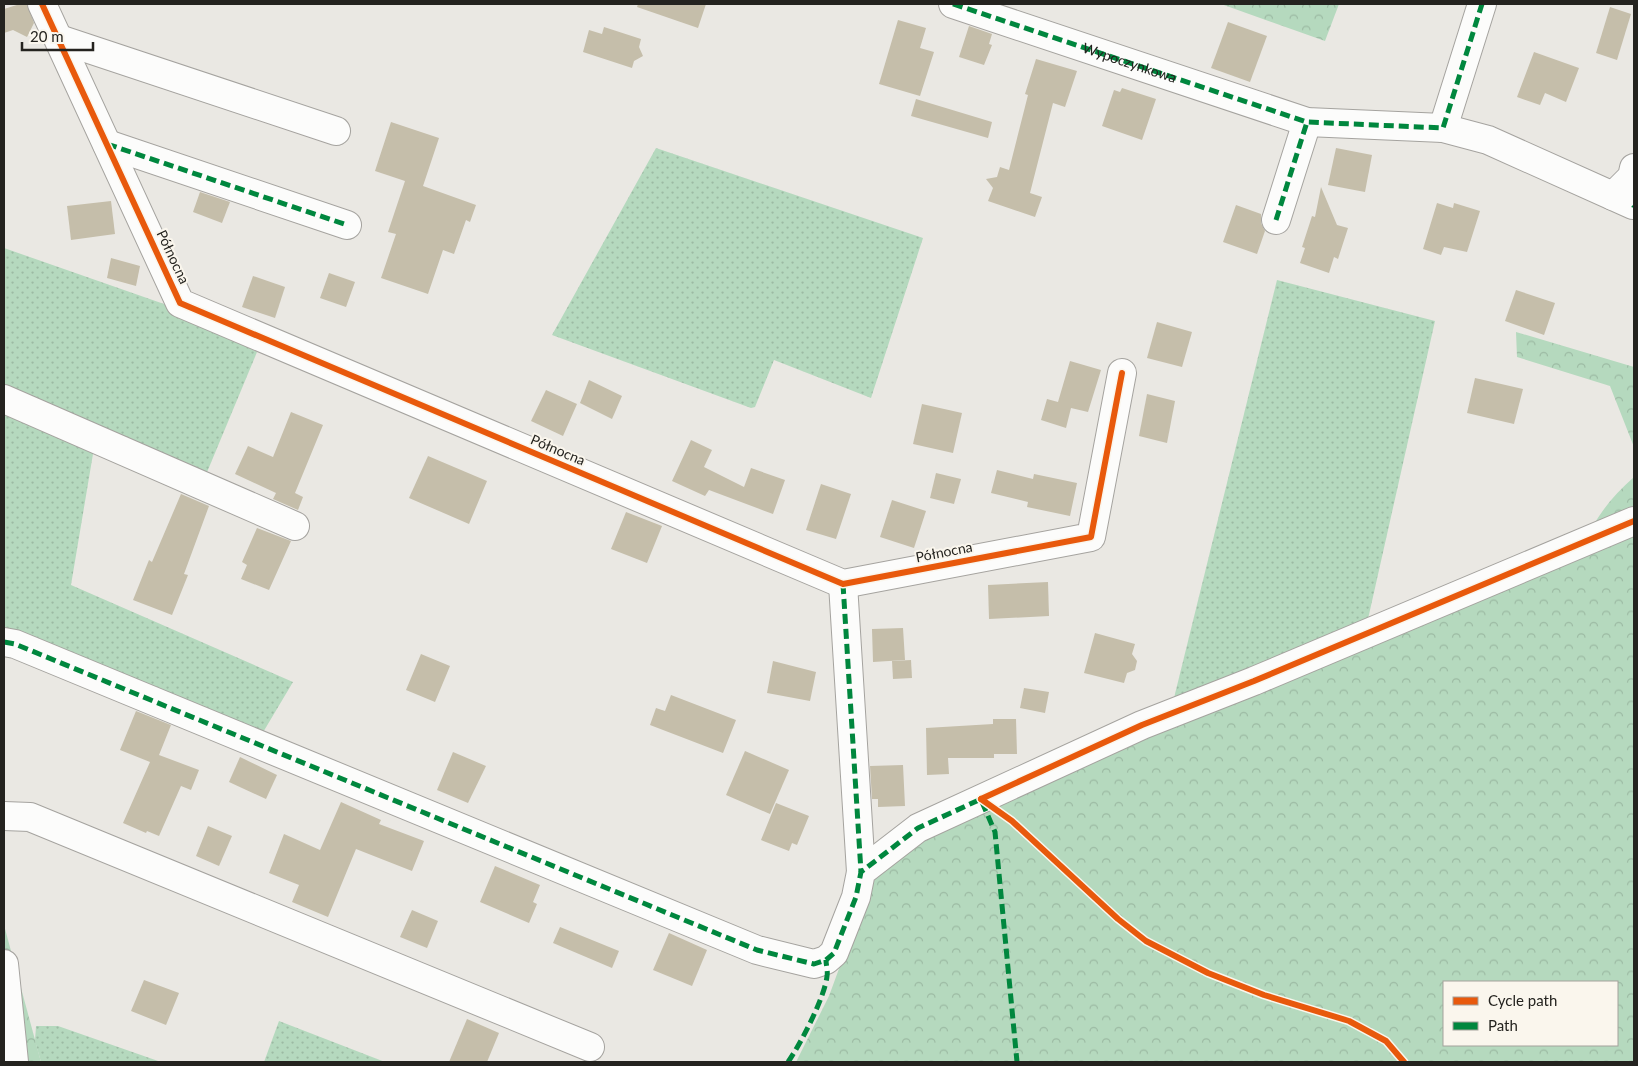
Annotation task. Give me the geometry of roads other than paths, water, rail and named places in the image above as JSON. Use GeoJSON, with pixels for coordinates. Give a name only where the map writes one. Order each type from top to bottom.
{"type":"FeatureCollection","features":[{"type":"Feature","properties":{"kind":"street","name":"Północna"},"geometry":{"type":"LineString","coordinates":[[42,4],[180,303],[842,584],[1091,537],[1122,373]]}},
{"type":"Feature","properties":{"kind":"street","name":"Wypoczynkowa"},"geometry":{"type":"LineString","coordinates":[[953,4],[1307,122],[1443,128],[1488,140],[1623,200]]}},
{"type":"Feature","properties":{"kind":"street"},"geometry":{"type":"LineString","coordinates":[[1443,128],[1482,4]]}},
{"type":"Feature","properties":{"kind":"street"},"geometry":{"type":"LineString","coordinates":[[59,39],[336,131]]}},
{"type":"Feature","properties":{"kind":"street"},"geometry":{"type":"LineString","coordinates":[[1276,220],[1307,122]]}},
{"type":"Feature","properties":{"kind":"street"},"geometry":{"type":"LineString","coordinates":[[107,144],[346,224]]}},
{"type":"Feature","properties":{"kind":"street"},"geometry":{"type":"LineString","coordinates":[[1623,200],[1634,168]]}},
{"type":"Feature","properties":{"kind":"street"},"geometry":{"type":"LineString","coordinates":[[4,399],[295,526]]}},
{"type":"Feature","properties":{"kind":"street"},"geometry":{"type":"LineString","coordinates":[[861,872],[918,828],[1142,725],[1254,681],[1634,521]]}},
{"type":"Feature","properties":{"kind":"street"},"geometry":{"type":"LineString","coordinates":[[4,642],[15,644],[757,950],[814,964],[826,960],[834,953],[856,897],[861,872],[842,584]]}},
{"type":"Feature","properties":{"kind":"street"},"geometry":{"type":"LineString","coordinates":[[4,816],[30,818],[590,1047]]}},
{"type":"Feature","properties":{"kind":"street"},"geometry":{"type":"LineString","coordinates":[[4,964],[14,1062]]}}]}
